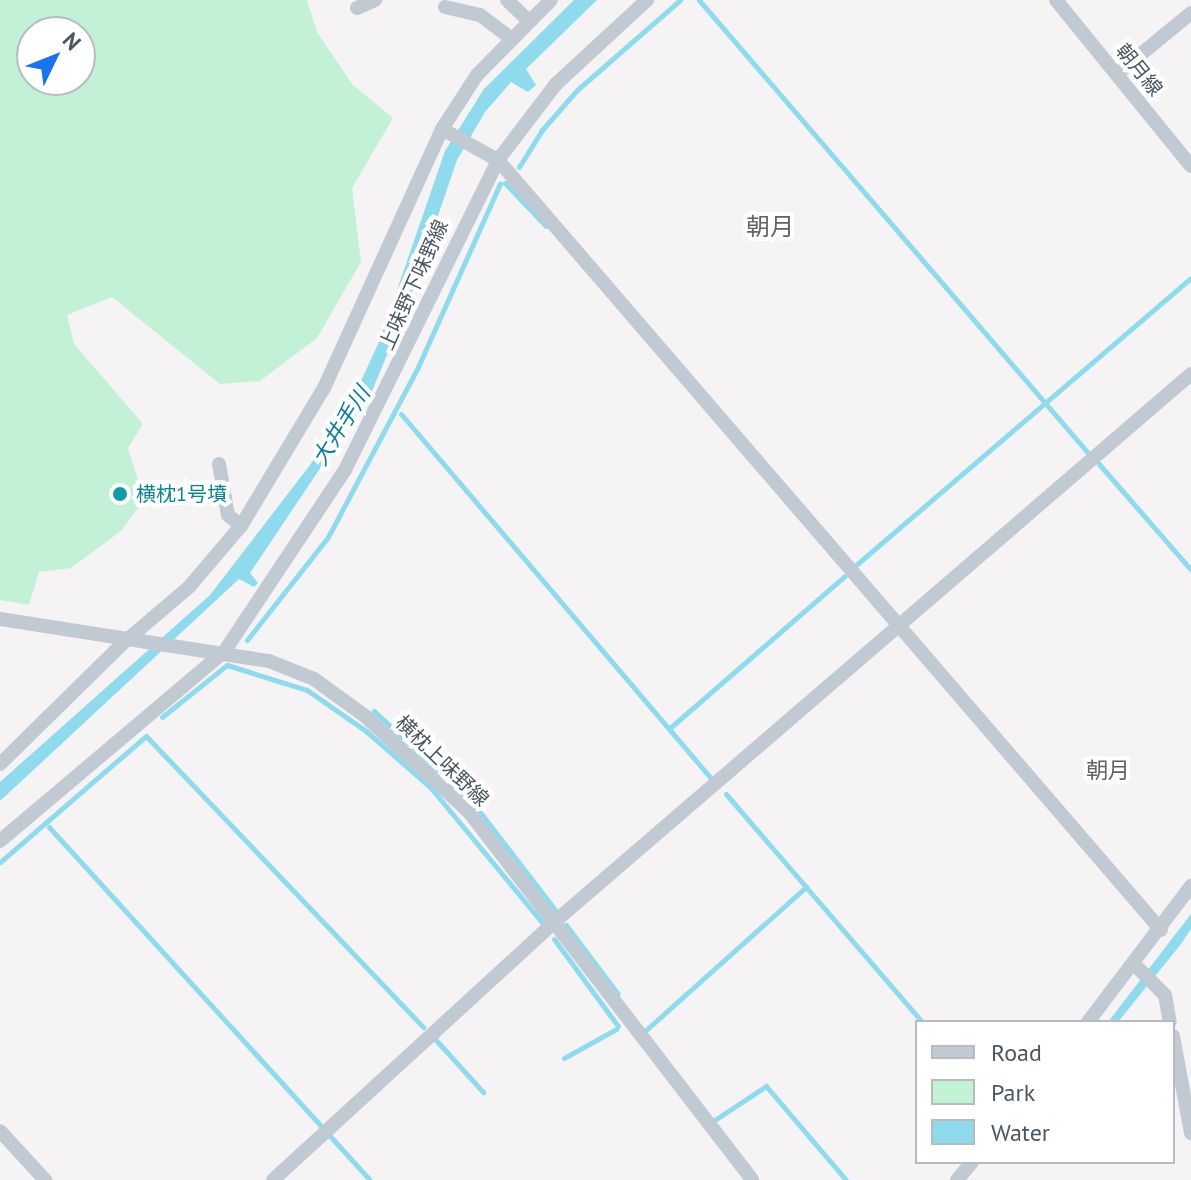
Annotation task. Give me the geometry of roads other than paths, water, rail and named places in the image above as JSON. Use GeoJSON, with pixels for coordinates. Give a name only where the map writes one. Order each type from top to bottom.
{"type":"FeatureCollection","features":[{"type":"Feature","properties":{"kind":"street"},"geometry":{"type":"LineString","coordinates":[[357,8],[375,0]]}},
{"type":"Feature","properties":{"kind":"street"},"geometry":{"type":"LineString","coordinates":[[507,0],[525,11]]}},
{"type":"Feature","properties":{"kind":"street"},"geometry":{"type":"LineString","coordinates":[[0,764],[131,637],[189,587],[241,526],[330,377],[442,129],[477,75],[511,38],[525,11],[551,0]]}},
{"type":"Feature","properties":{"kind":"street","name":"上味野下味野線"},"geometry":{"type":"LineString","coordinates":[[0,841],[224,652],[345,470],[498,160],[556,84],[647,0]]}},
{"type":"Feature","properties":{"kind":"street","name":"朝月線"},"geometry":{"type":"LineString","coordinates":[[1056,0],[1191,166]]}},
{"type":"Feature","properties":{"kind":"street"},"geometry":{"type":"LineString","coordinates":[[445,7],[480,15],[511,38]]}},
{"type":"Feature","properties":{"kind":"street"},"geometry":{"type":"LineString","coordinates":[[1117,74],[1191,13]]}},
{"type":"Feature","properties":{"kind":"street"},"geometry":{"type":"LineString","coordinates":[[442,129],[498,160],[1161,930]]}},
{"type":"Feature","properties":{"kind":"street"},"geometry":{"type":"LineString","coordinates":[[273,1180],[552,924],[1191,374]]}},
{"type":"Feature","properties":{"kind":"street"},"geometry":{"type":"LineString","coordinates":[[219,464],[228,515],[241,526]]}},
{"type":"Feature","properties":{"kind":"street","name":"横枕上味野線"},"geometry":{"type":"LineString","coordinates":[[0,619],[131,637],[269,661],[314,679],[365,716],[469,812],[552,924],[752,1180]]}},
{"type":"Feature","properties":{"kind":"street"},"geometry":{"type":"LineString","coordinates":[[1090,1020],[1135,965],[1191,886]]}},
{"type":"Feature","properties":{"kind":"street"},"geometry":{"type":"LineString","coordinates":[[1135,965],[1165,995],[1170,1020]]}},
{"type":"Feature","properties":{"kind":"street"},"geometry":{"type":"LineString","coordinates":[[1175,1047],[1191,1133]]}},
{"type":"Feature","properties":{"kind":"street"},"geometry":{"type":"LineString","coordinates":[[0,1131],[45,1180]]}},
{"type":"Feature","properties":{"kind":"street"},"geometry":{"type":"LineString","coordinates":[[957,1180],[970,1164]]}},
{"type":"Feature","properties":{"kind":"water","name":"大井手川"},"geometry":{"type":"Polygon","coordinates":[[[574,0],[597,0],[526,69],[536,85],[528,92],[511,82],[485,112],[457,160],[407,307],[372,391],[250,573],[258,583],[254,587],[239,579],[0,801],[0,782],[210,595],[310,465],[353,398],[379,342],[445,151],[484,89],[574,0]]]}},
{"type":"Feature","properties":{"kind":"water"},"geometry":{"type":"Polygon","coordinates":[[[1191,914],[1191,929],[1181,944],[1120,1020],[1110,1020],[1191,914]]]}},
{"type":"Feature","properties":{"kind":"waterway"},"geometry":{"type":"LineString","coordinates":[[519,167],[542,130],[577,90],[680,0]]}},
{"type":"Feature","properties":{"kind":"waterway"},"geometry":{"type":"LineString","coordinates":[[699,0],[1089,454]]}},
{"type":"Feature","properties":{"kind":"waterway"},"geometry":{"type":"LineString","coordinates":[[505,183],[546,226]]}},
{"type":"Feature","properties":{"kind":"waterway"},"geometry":{"type":"LineString","coordinates":[[247,640],[328,537],[418,367],[500,184]]}},
{"type":"Feature","properties":{"kind":"waterway"},"geometry":{"type":"LineString","coordinates":[[856,565],[1191,278]]}},
{"type":"Feature","properties":{"kind":"waterway"},"geometry":{"type":"LineString","coordinates":[[401,414],[712,779]]}},
{"type":"Feature","properties":{"kind":"waterway"},"geometry":{"type":"LineString","coordinates":[[1099,464],[1191,570]]}},
{"type":"Feature","properties":{"kind":"waterway"},"geometry":{"type":"LineString","coordinates":[[671,727],[845,576]]}},
{"type":"Feature","properties":{"kind":"waterway"},"geometry":{"type":"LineString","coordinates":[[162,717],[227,665],[307,690],[366,731],[431,788],[542,922]]}},
{"type":"Feature","properties":{"kind":"waterway"},"geometry":{"type":"LineString","coordinates":[[374,711],[473,803],[555,910]]}},
{"type":"Feature","properties":{"kind":"waterway"},"geometry":{"type":"LineString","coordinates":[[0,862],[146,736],[423,1027]]}},
{"type":"Feature","properties":{"kind":"waterway"},"geometry":{"type":"LineString","coordinates":[[726,794],[920,1020]]}},
{"type":"Feature","properties":{"kind":"waterway"},"geometry":{"type":"LineString","coordinates":[[49,827],[322,1127]]}},
{"type":"Feature","properties":{"kind":"waterway"},"geometry":{"type":"LineString","coordinates":[[646,1030],[806,887]]}},
{"type":"Feature","properties":{"kind":"waterway"},"geometry":{"type":"LineString","coordinates":[[566,925],[618,994]]}},
{"type":"Feature","properties":{"kind":"waterway"},"geometry":{"type":"LineString","coordinates":[[554,939],[618,1026]]}},
{"type":"Feature","properties":{"kind":"waterway"},"geometry":{"type":"LineString","coordinates":[[564,1058],[616,1029]]}},
{"type":"Feature","properties":{"kind":"waterway"},"geometry":{"type":"LineString","coordinates":[[435,1039],[483,1092]]}},
{"type":"Feature","properties":{"kind":"waterway"},"geometry":{"type":"LineString","coordinates":[[713,1121],[766,1086],[846,1180]]}},
{"type":"Feature","properties":{"kind":"waterway"},"geometry":{"type":"LineString","coordinates":[[330,1136],[370,1180]]}},
{"type":"Feature","properties":{"kind":"place","name":"横枕1号墳"},"geometry":{"type":"Point","coordinates":[120,494]}},
{"type":"Feature","properties":{"kind":"district","name":"朝月"},"geometry":{"type":"Point","coordinates":[770,227]}},
{"type":"Feature","properties":{"kind":"district","name":"朝月"},"geometry":{"type":"Point","coordinates":[1108,771]}}]}
